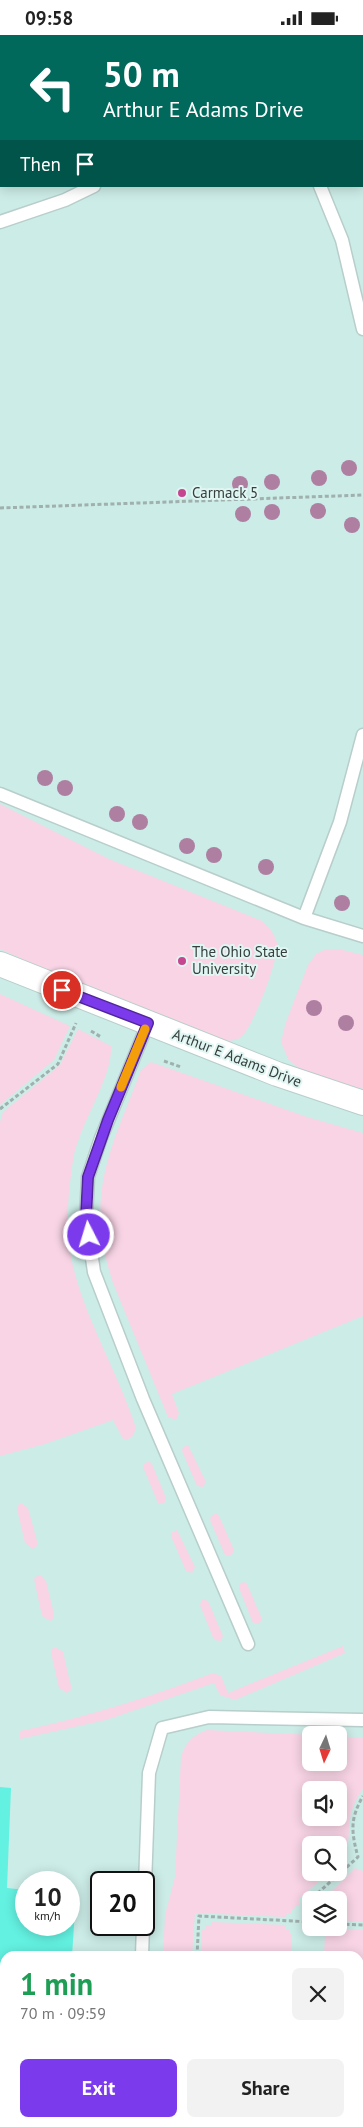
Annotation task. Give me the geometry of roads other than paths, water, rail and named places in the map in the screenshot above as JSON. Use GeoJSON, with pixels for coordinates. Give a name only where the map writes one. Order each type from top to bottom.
{"type":"FeatureCollection","features":[{"type":"Feature","properties":{"kind":"street","name":"Arthur E Adams Drive"},"geometry":{"type":"LineString","coordinates":[[0,964],[276,1074],[363,1103]]}},
{"type":"Feature","properties":{"kind":"lane"},"geometry":{"type":"LineString","coordinates":[[0,222],[65,200],[92,187]]}},
{"type":"Feature","properties":{"kind":"lane"},"geometry":{"type":"LineString","coordinates":[[320,187],[342,240],[363,329]]}},
{"type":"Feature","properties":{"kind":"lane"},"geometry":{"type":"LineString","coordinates":[[304,918],[340,822],[363,735]]}},
{"type":"Feature","properties":{"kind":"lane"},"geometry":{"type":"LineString","coordinates":[[0,794],[304,918],[363,936]]}},
{"type":"Feature","properties":{"kind":"lane"},"geometry":{"type":"LineString","coordinates":[[148,1023],[108,1120],[88,1177],[86,1217],[94,1273],[143,1399],[248,1644]]}},
{"type":"Feature","properties":{"kind":"lane"},"geometry":{"type":"LineString","coordinates":[[146,1871],[149,1773],[162,1728],[209,1717],[363,1720]]}},
{"type":"Feature","properties":{"kind":"lane"},"geometry":{"type":"LineString","coordinates":[[142,1951],[143,1936]]}},
{"type":"Feature","properties":{"kind":"place","name":"Carmack 5"},"geometry":{"type":"Point","coordinates":[182,493]}},
{"type":"Feature","properties":{"kind":"place","name":"The Ohio State University"},"geometry":{"type":"Point","coordinates":[182,961]}}]}
